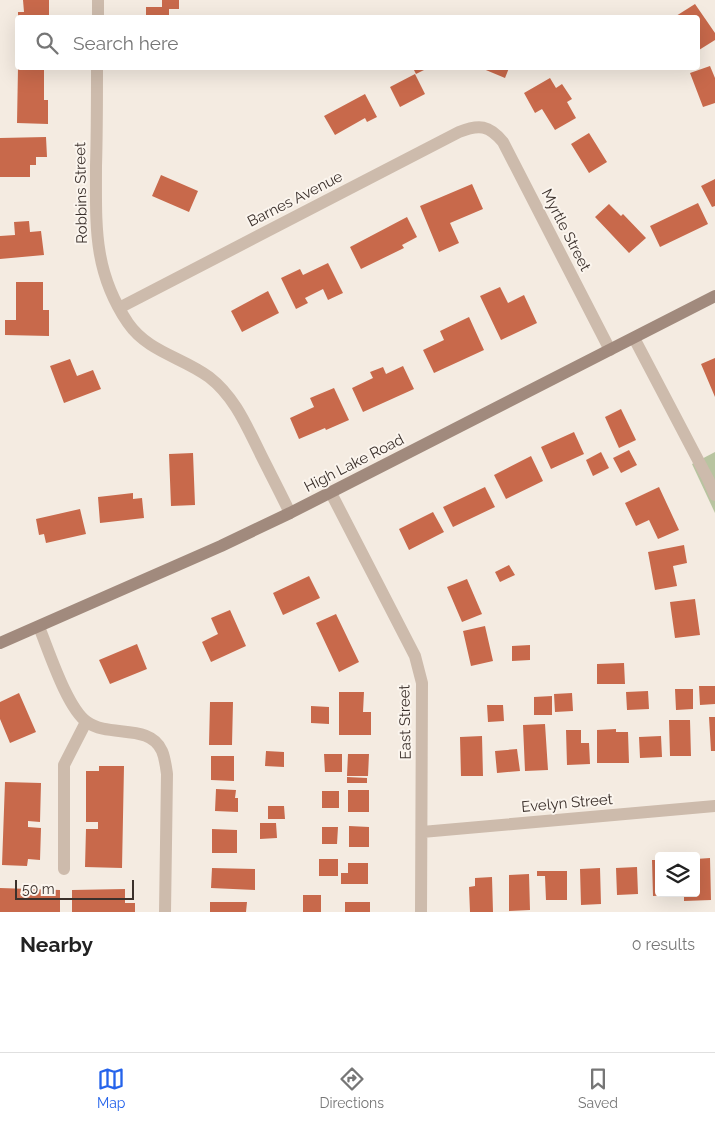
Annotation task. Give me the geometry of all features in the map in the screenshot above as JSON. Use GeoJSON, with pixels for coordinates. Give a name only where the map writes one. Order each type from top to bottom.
{"type":"FeatureCollection","features":[{"type":"Feature","properties":{"kind":"street"},"geometry":{"type":"LineString","coordinates":[[98,0],[98,15]]}},
{"type":"Feature","properties":{"kind":"street","name":"Robbins Street"},"geometry":{"type":"LineString","coordinates":[[97,70],[96,230],[102,268],[108,286],[128,324],[139,337],[151,347],[208,377],[227,394],[243,418],[290,513]]}},
{"type":"Feature","properties":{"kind":"street","name":"Barnes Avenue"},"geometry":{"type":"LineString","coordinates":[[119,308],[459,132],[473,126],[488,129]]}},
{"type":"Feature","properties":{"kind":"street","name":"Myrtle Street"},"geometry":{"type":"LineString","coordinates":[[488,129],[496,133],[503,142],[610,350]]}},
{"type":"Feature","properties":{"kind":"street","name":"High Lake Road"},"geometry":{"type":"LineString","coordinates":[[0,643],[221,546],[290,513],[715,296]]}},
{"type":"Feature","properties":{"kind":"street"},"geometry":{"type":"LineString","coordinates":[[634,338],[704,470],[715,495]]}},
{"type":"Feature","properties":{"kind":"street","name":"East Street"},"geometry":{"type":"LineString","coordinates":[[331,493],[415,656],[422,683],[421,912]]}},
{"type":"Feature","properties":{"kind":"street"},"geometry":{"type":"LineString","coordinates":[[39,627],[65,691],[86,722],[99,729],[145,735],[156,741],[163,752],[167,774],[165,912]]}},
{"type":"Feature","properties":{"kind":"street"},"geometry":{"type":"LineString","coordinates":[[64,869],[64,765],[86,722]]}},
{"type":"Feature","properties":{"kind":"street","name":"Evelyn Street"},"geometry":{"type":"LineString","coordinates":[[422,832],[715,806]]}},
{"type":"Feature","properties":{"kind":"green space"},"geometry":{"type":"Polygon","coordinates":[[[715,452],[715,513],[692,464],[715,452]]]}},
{"type":"Feature","properties":{"kind":"building"},"geometry":{"type":"Polygon","coordinates":[[[23,0],[49,0],[49,15],[18,15],[18,12],[24,12],[23,0]]]}},
{"type":"Feature","properties":{"kind":"building"},"geometry":{"type":"Polygon","coordinates":[[[162,0],[179,0],[179,9],[169,9],[169,15],[146,15],[146,7],[162,7],[162,0]]]}},
{"type":"Feature","properties":{"kind":"building"},"geometry":{"type":"Polygon","coordinates":[[[695,4],[715,33],[715,40],[700,49],[700,15],[678,15],[695,4]]]}},
{"type":"Feature","properties":{"kind":"building"},"geometry":{"type":"Polygon","coordinates":[[[710,66],[715,78],[715,103],[703,107],[690,73],[710,66]]]}},
{"type":"Feature","properties":{"kind":"building"},"geometry":{"type":"Polygon","coordinates":[[[18,70],[44,70],[44,100],[48,100],[48,124],[17,123],[18,70]]]}},
{"type":"Feature","properties":{"kind":"building"},"geometry":{"type":"Polygon","coordinates":[[[414,70],[424,70],[416,74],[414,70]]]}},
{"type":"Feature","properties":{"kind":"building"},"geometry":{"type":"Polygon","coordinates":[[[486,70],[508,70],[505,78],[486,70]]]}},
{"type":"Feature","properties":{"kind":"building"},"geometry":{"type":"Polygon","coordinates":[[[415,74],[425,94],[400,107],[390,87],[415,74]]]}},
{"type":"Feature","properties":{"kind":"building"},"geometry":{"type":"Polygon","coordinates":[[[550,78],[556,88],[562,84],[572,99],[567,102],[576,118],[555,130],[542,109],[535,113],[524,93],[550,78]]]}},
{"type":"Feature","properties":{"kind":"building"},"geometry":{"type":"Polygon","coordinates":[[[365,94],[377,117],[367,122],[365,118],[335,135],[324,116],[365,94]]]}},
{"type":"Feature","properties":{"kind":"building"},"geometry":{"type":"Polygon","coordinates":[[[589,133],[607,162],[589,173],[571,144],[589,133]]]}},
{"type":"Feature","properties":{"kind":"building"},"geometry":{"type":"Polygon","coordinates":[[[46,137],[47,157],[36,157],[36,165],[30,165],[30,177],[0,177],[0,138],[46,137]]]}},
{"type":"Feature","properties":{"kind":"building"},"geometry":{"type":"Polygon","coordinates":[[[161,175],[198,191],[189,212],[152,196],[161,175]]]}},
{"type":"Feature","properties":{"kind":"building"},"geometry":{"type":"Polygon","coordinates":[[[715,179],[715,206],[712,207],[701,186],[715,179]]]}},
{"type":"Feature","properties":{"kind":"building"},"geometry":{"type":"Polygon","coordinates":[[[472,184],[483,209],[450,223],[459,243],[439,252],[420,206],[472,184]]]}},
{"type":"Feature","properties":{"kind":"building"},"geometry":{"type":"Polygon","coordinates":[[[698,203],[708,224],[660,247],[650,226],[698,203]]]}},
{"type":"Feature","properties":{"kind":"building"},"geometry":{"type":"Polygon","coordinates":[[[609,204],[621,216],[623,214],[646,238],[629,253],[595,217],[609,204]]]}},
{"type":"Feature","properties":{"kind":"building"},"geometry":{"type":"Polygon","coordinates":[[[407,217],[417,237],[402,245],[404,248],[361,269],[350,247],[407,217]]]}},
{"type":"Feature","properties":{"kind":"building"},"geometry":{"type":"Polygon","coordinates":[[[29,221],[30,232],[41,231],[44,255],[0,259],[0,236],[15,235],[14,222],[29,221]]]}},
{"type":"Feature","properties":{"kind":"building"},"geometry":{"type":"Polygon","coordinates":[[[328,263],[343,293],[328,300],[323,289],[305,298],[308,303],[296,309],[281,278],[300,269],[303,275],[328,263]]]}},
{"type":"Feature","properties":{"kind":"building"},"geometry":{"type":"Polygon","coordinates":[[[16,282],[43,282],[43,310],[49,310],[49,336],[5,335],[5,320],[16,320],[16,282]]]}},
{"type":"Feature","properties":{"kind":"building"},"geometry":{"type":"Polygon","coordinates":[[[500,287],[508,303],[524,295],[537,323],[501,340],[480,296],[500,287]]]}},
{"type":"Feature","properties":{"kind":"building"},"geometry":{"type":"Polygon","coordinates":[[[268,291],[279,313],[242,332],[231,311],[268,291]]]}},
{"type":"Feature","properties":{"kind":"building"},"geometry":{"type":"Polygon","coordinates":[[[469,317],[484,350],[434,373],[423,350],[444,340],[440,331],[469,317]]]}},
{"type":"Feature","properties":{"kind":"building"},"geometry":{"type":"Polygon","coordinates":[[[715,358],[715,397],[701,364],[715,358]]]}},
{"type":"Feature","properties":{"kind":"building"},"geometry":{"type":"Polygon","coordinates":[[[70,359],[77,376],[93,370],[101,389],[64,403],[50,366],[70,359]]]}},
{"type":"Feature","properties":{"kind":"building"},"geometry":{"type":"Polygon","coordinates":[[[403,366],[414,389],[363,412],[352,388],[373,378],[370,372],[383,367],[386,374],[403,366]]]}},
{"type":"Feature","properties":{"kind":"building"},"geometry":{"type":"Polygon","coordinates":[[[334,388],[349,420],[299,439],[290,418],[314,407],[310,398],[334,388]]]}},
{"type":"Feature","properties":{"kind":"building"},"geometry":{"type":"Polygon","coordinates":[[[621,409],[636,440],[619,448],[605,417],[621,409]]]}},
{"type":"Feature","properties":{"kind":"building"},"geometry":{"type":"Polygon","coordinates":[[[574,432],[584,454],[551,469],[541,447],[574,432]]]}},
{"type":"Feature","properties":{"kind":"building"},"geometry":{"type":"Polygon","coordinates":[[[629,450],[637,465],[621,473],[613,458],[629,450]]]}},
{"type":"Feature","properties":{"kind":"building"},"geometry":{"type":"Polygon","coordinates":[[[601,452],[609,468],[593,476],[586,460],[601,452]]]}},
{"type":"Feature","properties":{"kind":"building"},"geometry":{"type":"Polygon","coordinates":[[[193,453],[195,505],[171,506],[169,454],[193,453]]]}},
{"type":"Feature","properties":{"kind":"building"},"geometry":{"type":"Polygon","coordinates":[[[531,456],[543,481],[506,499],[494,475],[531,456]]]}},
{"type":"Feature","properties":{"kind":"building"},"geometry":{"type":"Polygon","coordinates":[[[485,487],[495,507],[453,527],[443,507],[485,487]]]}},
{"type":"Feature","properties":{"kind":"building"},"geometry":{"type":"Polygon","coordinates":[[[659,487],[679,530],[658,539],[649,520],[636,526],[625,503],[659,487]]]}},
{"type":"Feature","properties":{"kind":"building"},"geometry":{"type":"Polygon","coordinates":[[[133,493],[133,499],[142,498],[144,518],[100,523],[98,497],[133,493]]]}},
{"type":"Feature","properties":{"kind":"building"},"geometry":{"type":"Polygon","coordinates":[[[80,509],[86,534],[46,543],[44,534],[39,535],[36,519],[80,509]]]}},
{"type":"Feature","properties":{"kind":"building"},"geometry":{"type":"Polygon","coordinates":[[[433,512],[444,532],[409,550],[399,529],[433,512]]]}},
{"type":"Feature","properties":{"kind":"building"},"geometry":{"type":"Polygon","coordinates":[[[684,545],[687,563],[673,566],[677,586],[655,590],[648,552],[684,545]]]}},
{"type":"Feature","properties":{"kind":"building"},"geometry":{"type":"Polygon","coordinates":[[[509,565],[515,575],[500,582],[495,572],[509,565]]]}},
{"type":"Feature","properties":{"kind":"building"},"geometry":{"type":"Polygon","coordinates":[[[309,576],[320,598],[283,615],[273,593],[309,576]]]}},
{"type":"Feature","properties":{"kind":"building"},"geometry":{"type":"Polygon","coordinates":[[[467,579],[482,614],[462,622],[447,587],[467,579]]]}},
{"type":"Feature","properties":{"kind":"building"},"geometry":{"type":"Polygon","coordinates":[[[695,599],[700,635],[675,638],[670,602],[695,599]]]}},
{"type":"Feature","properties":{"kind":"building"},"geometry":{"type":"Polygon","coordinates":[[[230,610],[246,646],[211,662],[202,642],[218,634],[211,618],[230,610]]]}},
{"type":"Feature","properties":{"kind":"building"},"geometry":{"type":"Polygon","coordinates":[[[336,614],[359,662],[339,672],[316,623],[336,614]]]}},
{"type":"Feature","properties":{"kind":"building"},"geometry":{"type":"Polygon","coordinates":[[[485,626],[493,661],[471,666],[463,631],[485,626]]]}},
{"type":"Feature","properties":{"kind":"building"},"geometry":{"type":"Polygon","coordinates":[[[137,644],[147,669],[110,684],[99,660],[137,644]]]}},
{"type":"Feature","properties":{"kind":"building"},"geometry":{"type":"Polygon","coordinates":[[[530,645],[530,660],[512,661],[512,646],[530,645]]]}},
{"type":"Feature","properties":{"kind":"building"},"geometry":{"type":"Polygon","coordinates":[[[624,663],[625,684],[597,684],[597,664],[624,663]]]}},
{"type":"Feature","properties":{"kind":"building"},"geometry":{"type":"Polygon","coordinates":[[[699,686],[715,686],[715,704],[700,705],[699,686]]]}},
{"type":"Feature","properties":{"kind":"building"},"geometry":{"type":"Polygon","coordinates":[[[675,689],[693,689],[693,709],[676,710],[675,689]]]}},
{"type":"Feature","properties":{"kind":"building"},"geometry":{"type":"Polygon","coordinates":[[[648,691],[649,709],[627,710],[626,692],[648,691]]]}},
{"type":"Feature","properties":{"kind":"building"},"geometry":{"type":"Polygon","coordinates":[[[339,692],[364,692],[363,712],[371,712],[371,735],[339,735],[339,692]]]}},
{"type":"Feature","properties":{"kind":"building"},"geometry":{"type":"Polygon","coordinates":[[[19,693],[36,732],[10,743],[0,719],[0,702],[19,693]]]}},
{"type":"Feature","properties":{"kind":"building"},"geometry":{"type":"Polygon","coordinates":[[[572,693],[573,711],[555,712],[554,694],[572,693]]]}},
{"type":"Feature","properties":{"kind":"building"},"geometry":{"type":"Polygon","coordinates":[[[552,696],[552,715],[534,715],[534,697],[552,696]]]}},
{"type":"Feature","properties":{"kind":"building"},"geometry":{"type":"Polygon","coordinates":[[[210,702],[233,702],[232,745],[209,745],[210,702]]]}},
{"type":"Feature","properties":{"kind":"building"},"geometry":{"type":"Polygon","coordinates":[[[487,705],[503,705],[504,721],[488,722],[487,705]]]}},
{"type":"Feature","properties":{"kind":"building"},"geometry":{"type":"Polygon","coordinates":[[[311,706],[329,707],[329,724],[311,723],[311,706]]]}},
{"type":"Feature","properties":{"kind":"building"},"geometry":{"type":"Polygon","coordinates":[[[709,717],[715,717],[715,751],[711,751],[709,717]]]}},
{"type":"Feature","properties":{"kind":"building"},"geometry":{"type":"Polygon","coordinates":[[[669,720],[690,720],[691,756],[670,756],[669,720]]]}},
{"type":"Feature","properties":{"kind":"building"},"geometry":{"type":"Polygon","coordinates":[[[545,724],[548,770],[525,771],[523,725],[545,724]]]}},
{"type":"Feature","properties":{"kind":"building"},"geometry":{"type":"Polygon","coordinates":[[[616,729],[616,732],[628,732],[629,763],[597,763],[597,730],[616,729]]]}},
{"type":"Feature","properties":{"kind":"building"},"geometry":{"type":"Polygon","coordinates":[[[566,730],[581,730],[581,743],[589,743],[590,764],[567,765],[566,730]]]}},
{"type":"Feature","properties":{"kind":"building"},"geometry":{"type":"Polygon","coordinates":[[[482,736],[483,776],[461,776],[460,737],[482,736]]]}},
{"type":"Feature","properties":{"kind":"building"},"geometry":{"type":"Polygon","coordinates":[[[661,736],[662,757],[640,758],[639,737],[661,736]]]}},
{"type":"Feature","properties":{"kind":"building"},"geometry":{"type":"Polygon","coordinates":[[[517,749],[520,771],[497,773],[495,751],[517,749]]]}},
{"type":"Feature","properties":{"kind":"building"},"geometry":{"type":"Polygon","coordinates":[[[266,751],[284,752],[284,767],[265,766],[266,751]]]}},
{"type":"Feature","properties":{"kind":"building"},"geometry":{"type":"Polygon","coordinates":[[[324,754],[342,754],[342,772],[325,772],[324,754]]]}},
{"type":"Feature","properties":{"kind":"building"},"geometry":{"type":"Polygon","coordinates":[[[348,754],[369,754],[368,776],[347,776],[348,754]]]}},
{"type":"Feature","properties":{"kind":"building"},"geometry":{"type":"Polygon","coordinates":[[[211,756],[234,756],[234,781],[211,780],[211,756]]]}},
{"type":"Feature","properties":{"kind":"building"},"geometry":{"type":"Polygon","coordinates":[[[99,766],[124,766],[122,868],[85,867],[86,829],[98,829],[98,822],[86,822],[86,771],[99,771],[99,766]]]}},
{"type":"Feature","properties":{"kind":"building"},"geometry":{"type":"Polygon","coordinates":[[[347,777],[367,778],[367,783],[347,783],[347,777]]]}},
{"type":"Feature","properties":{"kind":"building"},"geometry":{"type":"Polygon","coordinates":[[[5,782],[41,783],[40,822],[28,821],[28,827],[41,828],[40,860],[28,859],[27,866],[2,865],[5,782]]]}},
{"type":"Feature","properties":{"kind":"building"},"geometry":{"type":"Polygon","coordinates":[[[216,789],[236,790],[235,798],[238,798],[238,812],[215,811],[216,789]]]}},
{"type":"Feature","properties":{"kind":"building"},"geometry":{"type":"Polygon","coordinates":[[[348,790],[369,790],[369,812],[348,812],[348,790]]]}},
{"type":"Feature","properties":{"kind":"building"},"geometry":{"type":"Polygon","coordinates":[[[322,791],[339,791],[339,808],[322,808],[322,791]]]}},
{"type":"Feature","properties":{"kind":"building"},"geometry":{"type":"Polygon","coordinates":[[[268,806],[284,806],[285,819],[268,819],[268,806]]]}},
{"type":"Feature","properties":{"kind":"building"},"geometry":{"type":"Polygon","coordinates":[[[260,823],[276,823],[277,838],[260,839],[260,823]]]}},
{"type":"Feature","properties":{"kind":"building"},"geometry":{"type":"Polygon","coordinates":[[[349,826],[369,827],[369,847],[349,847],[349,826]]]}},
{"type":"Feature","properties":{"kind":"building"},"geometry":{"type":"Polygon","coordinates":[[[322,827],[338,827],[337,844],[322,844],[322,827]]]}},
{"type":"Feature","properties":{"kind":"building"},"geometry":{"type":"Polygon","coordinates":[[[212,829],[237,830],[237,853],[212,853],[212,829]]]}},
{"type":"Feature","properties":{"kind":"building"},"geometry":{"type":"Polygon","coordinates":[[[710,858],[711,900],[684,901],[684,897],[700,897],[700,859],[710,858]]]}},
{"type":"Feature","properties":{"kind":"building"},"geometry":{"type":"Polygon","coordinates":[[[319,859],[338,859],[338,876],[319,876],[319,859]]]}},
{"type":"Feature","properties":{"kind":"building"},"geometry":{"type":"Polygon","coordinates":[[[652,860],[655,860],[655,896],[653,896],[652,860]]]}},
{"type":"Feature","properties":{"kind":"building"},"geometry":{"type":"Polygon","coordinates":[[[348,863],[368,863],[368,884],[341,884],[341,873],[348,873],[348,863]]]}},
{"type":"Feature","properties":{"kind":"building"},"geometry":{"type":"Polygon","coordinates":[[[637,867],[638,894],[617,895],[616,868],[637,867]]]}},
{"type":"Feature","properties":{"kind":"building"},"geometry":{"type":"Polygon","coordinates":[[[212,868],[255,869],[255,890],[211,888],[212,868]]]}},
{"type":"Feature","properties":{"kind":"building"},"geometry":{"type":"Polygon","coordinates":[[[600,868],[601,904],[581,905],[580,869],[600,868]]]}},
{"type":"Feature","properties":{"kind":"building"},"geometry":{"type":"Polygon","coordinates":[[[537,871],[567,871],[567,900],[546,900],[545,876],[537,876],[537,871]]]}},
{"type":"Feature","properties":{"kind":"building"},"geometry":{"type":"Polygon","coordinates":[[[529,874],[530,910],[509,911],[509,875],[529,874]]]}},
{"type":"Feature","properties":{"kind":"building"},"geometry":{"type":"Polygon","coordinates":[[[492,877],[493,912],[470,912],[469,887],[475,886],[475,878],[492,877]]]}},
{"type":"Feature","properties":{"kind":"building"},"geometry":{"type":"Polygon","coordinates":[[[0,888],[60,890],[60,912],[0,912],[0,888]]]}},
{"type":"Feature","properties":{"kind":"building"},"geometry":{"type":"Polygon","coordinates":[[[125,889],[125,903],[135,903],[135,912],[72,912],[72,890],[125,889]]]}},
{"type":"Feature","properties":{"kind":"building"},"geometry":{"type":"Polygon","coordinates":[[[303,895],[321,895],[321,912],[303,912],[303,895]]]}},
{"type":"Feature","properties":{"kind":"building"},"geometry":{"type":"Polygon","coordinates":[[[210,902],[247,902],[246,912],[210,912],[210,902]]]}},
{"type":"Feature","properties":{"kind":"building"},"geometry":{"type":"Polygon","coordinates":[[[345,902],[370,902],[370,912],[345,912],[345,902]]]}}]}
